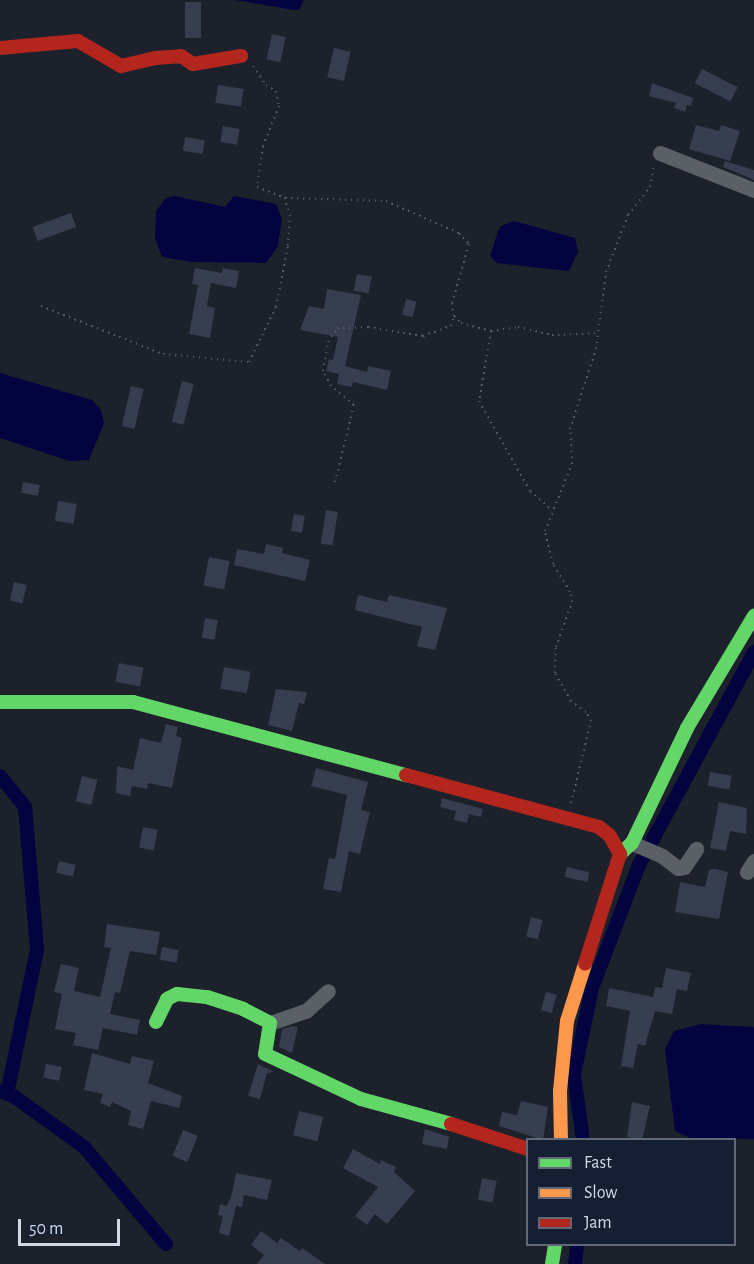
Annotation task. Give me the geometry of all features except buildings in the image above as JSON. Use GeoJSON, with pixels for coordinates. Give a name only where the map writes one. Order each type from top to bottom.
{"type":"FeatureCollection","features":[{"type":"Feature","properties":{"kind":"main road"},"geometry":{"type":"LineString","coordinates":[[0,48],[78,41],[121,66],[164,57],[184,56],[193,64],[241,56]]}},
{"type":"Feature","properties":{"kind":"main road"},"geometry":{"type":"LineString","coordinates":[[561,1138],[560,1090],[567,1020],[631,848],[668,775],[687,728],[754,616]]}},
{"type":"Feature","properties":{"kind":"main road"},"geometry":{"type":"LineString","coordinates":[[0,702],[133,702],[599,827],[631,848]]}},
{"type":"Feature","properties":{"kind":"main road"},"geometry":{"type":"LineString","coordinates":[[156,1022],[167,999],[177,993],[207,997],[270,1023],[266,1054],[361,1099],[409,1110],[526,1148]]}},
{"type":"Feature","properties":{"kind":"main road"},"geometry":{"type":"LineString","coordinates":[[552,1264],[555,1246]]}},
{"type":"Feature","properties":{"kind":"street"},"geometry":{"type":"LineString","coordinates":[[660,153],[754,190]]}},
{"type":"Feature","properties":{"kind":"street"},"geometry":{"type":"LineString","coordinates":[[631,848],[662,856],[678,868],[684,867],[696,849]]}},
{"type":"Feature","properties":{"kind":"street"},"geometry":{"type":"LineString","coordinates":[[270,1023],[307,1010],[328,990]]}},
{"type":"Feature","properties":{"kind":"path"},"geometry":{"type":"LineString","coordinates":[[241,56],[249,56],[260,78],[276,91],[279,106],[263,146],[257,187],[285,198],[386,201],[459,233],[470,244],[452,303],[454,316],[451,326],[423,336],[368,327],[337,328],[328,342],[323,371],[330,386],[354,405],[335,482]]}},
{"type":"Feature","properties":{"kind":"path"},"geometry":{"type":"LineString","coordinates":[[568,818],[591,722],[586,712],[570,701],[555,674],[556,647],[572,602],[546,545],[545,531],[572,464],[570,429],[598,333],[606,272],[628,215],[650,188],[656,156],[660,153]]}},
{"type":"Feature","properties":{"kind":"path"},"geometry":{"type":"LineString","coordinates":[[41,306],[163,354],[249,362],[276,307],[288,246],[290,216],[285,198]]}},
{"type":"Feature","properties":{"kind":"path"},"geometry":{"type":"LineString","coordinates":[[454,316],[461,323],[491,331],[518,327],[552,335],[598,333]]}},
{"type":"Feature","properties":{"kind":"path"},"geometry":{"type":"LineString","coordinates":[[491,331],[479,401],[530,491],[553,511]]}},
{"type":"Feature","properties":{"kind":"shaded area"},"geometry":{"type":"Polygon","coordinates":[[[235,0],[304,0],[299,10],[294,10],[235,0]]]}},
{"type":"Feature","properties":{"kind":"shaded area"},"geometry":{"type":"Polygon","coordinates":[[[175,196],[225,207],[234,196],[276,204],[282,219],[278,246],[266,263],[192,262],[162,257],[155,238],[156,211],[166,198],[175,196]]]}},
{"type":"Feature","properties":{"kind":"shaded area"},"geometry":{"type":"Polygon","coordinates":[[[514,221],[575,238],[578,252],[569,271],[497,263],[490,256],[498,231],[501,226],[514,221]]]}},
{"type":"Feature","properties":{"kind":"shaded area"},"geometry":{"type":"Polygon","coordinates":[[[0,373],[92,400],[101,410],[104,423],[89,460],[69,461],[0,438],[0,373]]]}},
{"type":"Feature","properties":{"kind":"shaded area"},"geometry":{"type":"Polygon","coordinates":[[[701,1024],[754,1027],[754,1139],[690,1138],[675,1131],[665,1049],[674,1031],[701,1024]]]}},
{"type":"Feature","properties":{"kind":"waterway"},"geometry":{"type":"LineString","coordinates":[[583,1138],[574,1074],[592,988],[639,865],[754,652]]}},
{"type":"Feature","properties":{"kind":"waterway"},"geometry":{"type":"LineString","coordinates":[[0,776],[25,807],[37,950],[7,1094]]}},
{"type":"Feature","properties":{"kind":"waterway"},"geometry":{"type":"LineString","coordinates":[[0,1091],[15,1097],[84,1147],[166,1244]]}},
{"type":"Feature","properties":{"kind":"waterway"},"geometry":{"type":"LineString","coordinates":[[575,1264],[577,1246]]}},
{"type":"Feature","properties":{"kind":"traffic: fast"},"geometry":{"type":"LineString","coordinates":[[620,854],[632,843],[687,728],[754,616]]}},
{"type":"Feature","properties":{"kind":"traffic: fast"},"geometry":{"type":"LineString","coordinates":[[0,702],[133,702],[406,775]]}},
{"type":"Feature","properties":{"kind":"traffic: fast"},"geometry":{"type":"LineString","coordinates":[[156,1022],[167,999],[177,994],[207,997],[243,1009],[270,1023],[265,1054],[361,1099],[451,1124]]}},
{"type":"Feature","properties":{"kind":"traffic: fast"},"geometry":{"type":"LineString","coordinates":[[552,1264],[555,1246]]}},
{"type":"Feature","properties":{"kind":"traffic: slow"},"geometry":{"type":"LineString","coordinates":[[561,1138],[560,1091],[567,1021],[585,964]]}},
{"type":"Feature","properties":{"kind":"traffic: jam"},"geometry":{"type":"LineString","coordinates":[[0,48],[78,41],[121,66],[155,58],[181,56],[193,64],[241,56]]}},
{"type":"Feature","properties":{"kind":"traffic: jam"},"geometry":{"type":"LineString","coordinates":[[406,775],[599,827],[610,836],[620,854],[585,964]]}},
{"type":"Feature","properties":{"kind":"traffic: jam"},"geometry":{"type":"LineString","coordinates":[[451,1124],[526,1148]]}}]}
